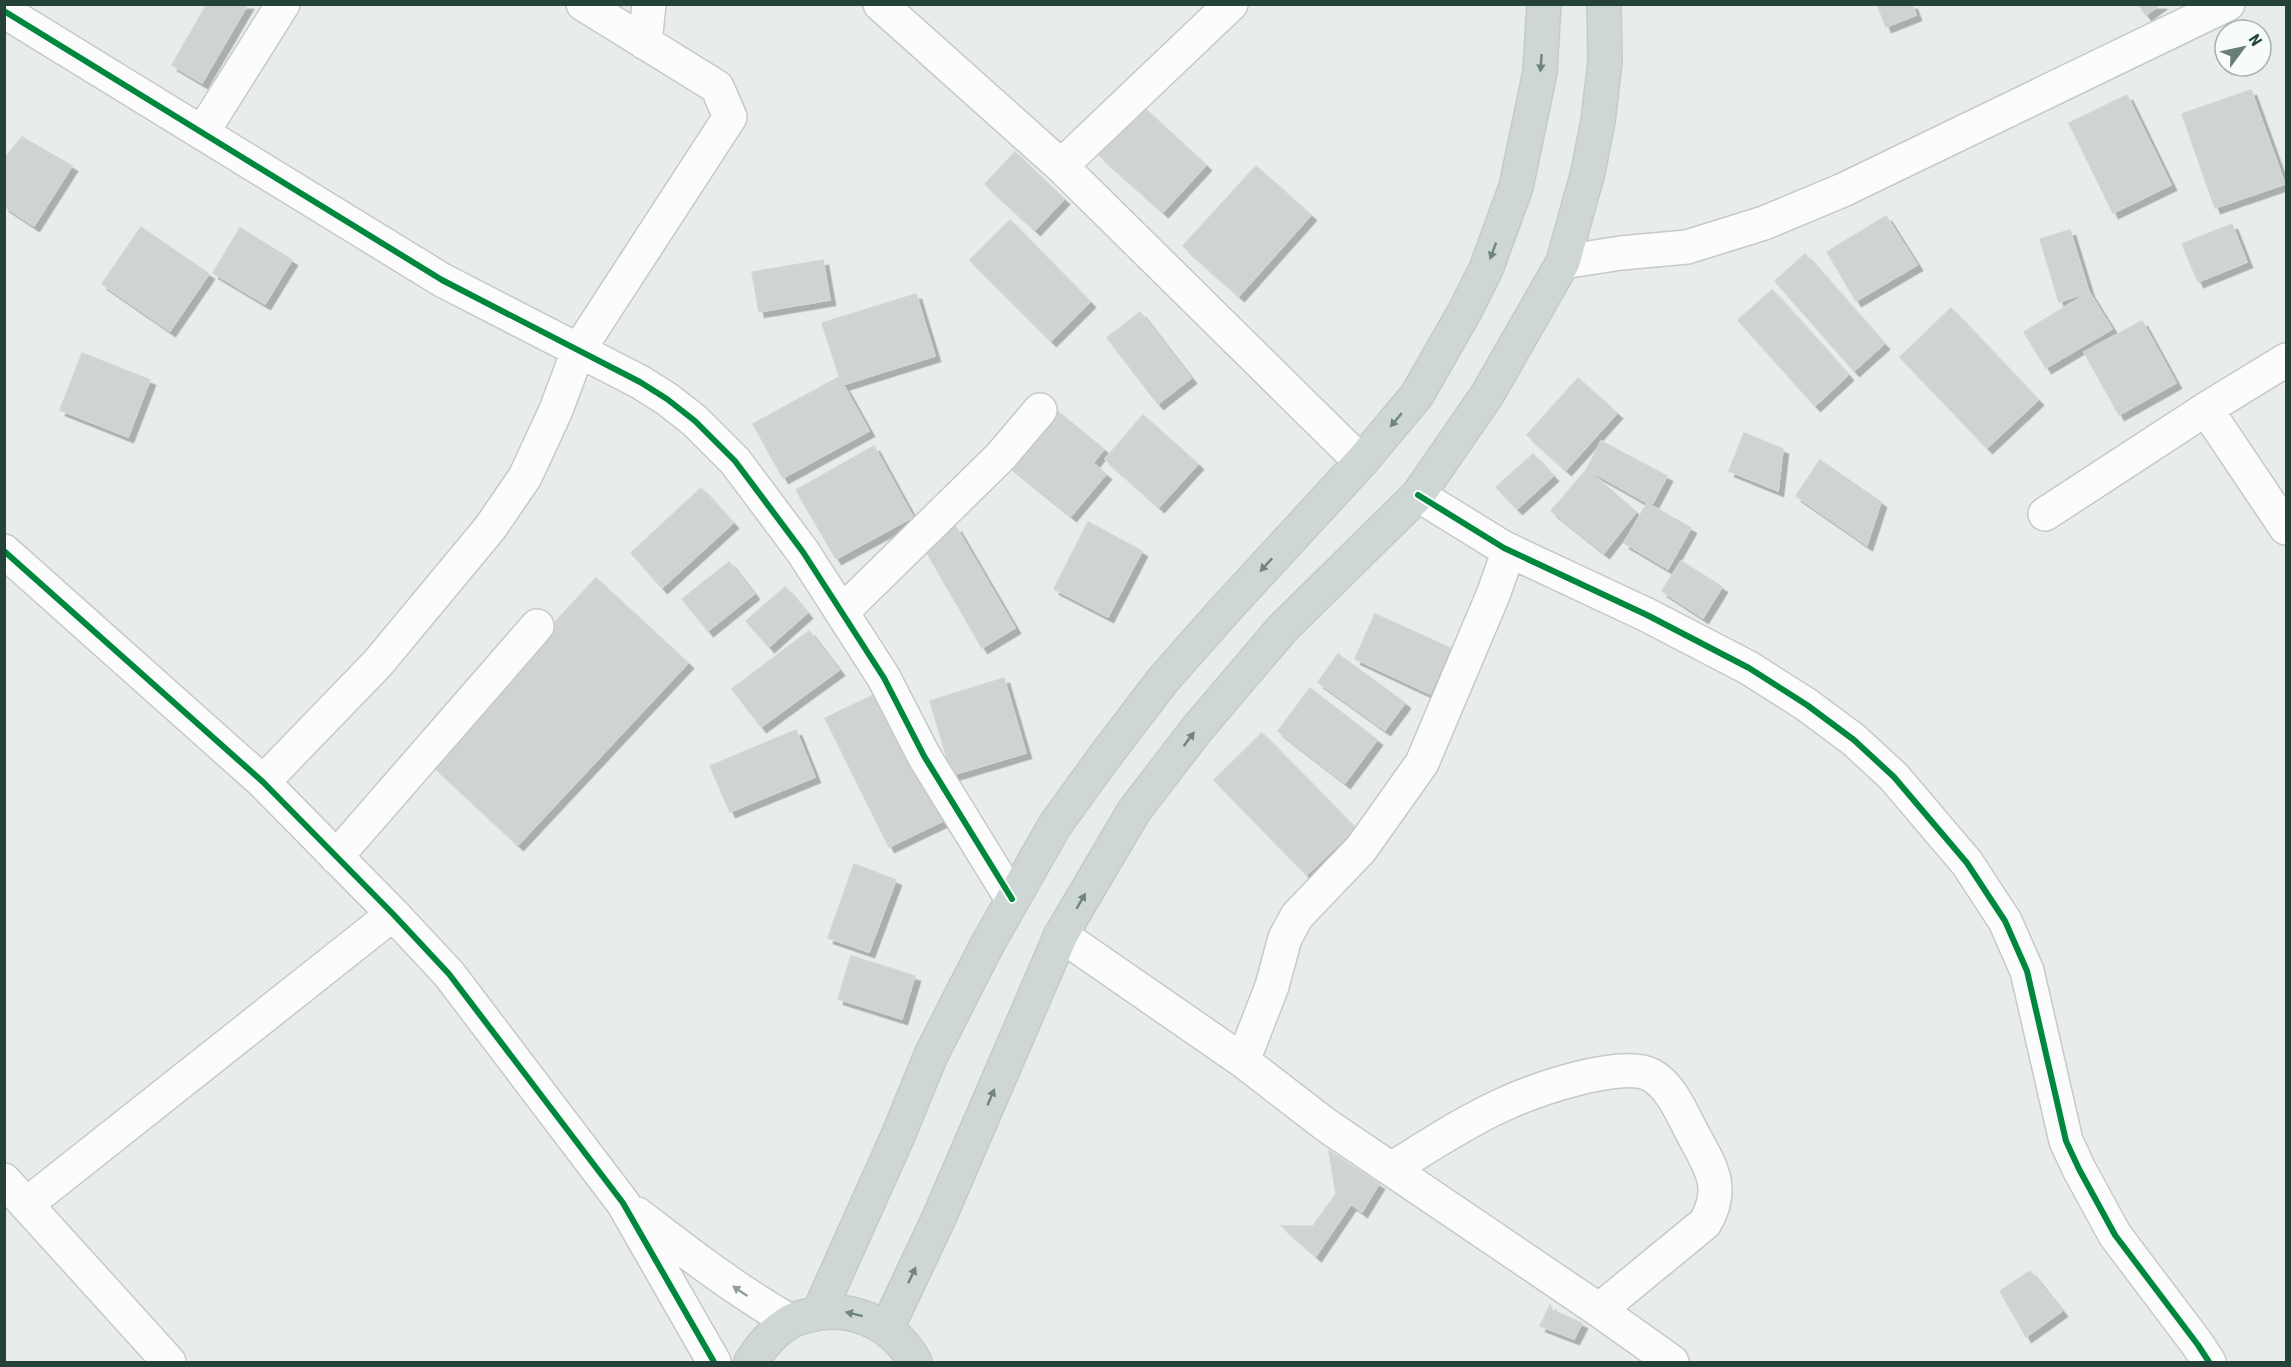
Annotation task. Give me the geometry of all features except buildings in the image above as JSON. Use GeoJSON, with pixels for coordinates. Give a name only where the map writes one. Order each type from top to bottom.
{"type":"FeatureCollection","features":[{"type":"Feature","properties":{"kind":"main road"},"geometry":{"type":"LineString","coordinates":[[804,1317],[897,1138],[931,1055],[1012,899],[1055,825],[1163,680],[1361,462],[1417,395],[1465,311],[1486,269],[1516,187],[1540,72],[1544,4]]}},
{"type":"Feature","properties":{"kind":"main road"},"geometry":{"type":"LineString","coordinates":[[887,1328],[938,1220],[1061,935],[1134,811],[1197,729],[1282,629],[1418,495],[1487,395],[1563,262],[1588,172],[1598,121],[1605,62],[1604,4]]}},
{"type":"Feature","properties":{"kind":"main road"},"geometry":{"type":"LineString","coordinates":[[751,1362],[765,1340],[804,1317],[843,1311],[866,1317],[887,1328],[907,1347],[915,1362]]}},
{"type":"Feature","properties":{"kind":"street"},"geometry":{"type":"LineString","coordinates":[[202,133],[283,4]]}},
{"type":"Feature","properties":{"kind":"street"},"geometry":{"type":"LineString","coordinates":[[263,782],[378,663],[490,528],[525,477],[556,410],[578,351],[730,117],[717,87],[582,4]]}},
{"type":"Feature","properties":{"kind":"street"},"geometry":{"type":"LineString","coordinates":[[645,43],[649,4]]}},
{"type":"Feature","properties":{"kind":"street"},"geometry":{"type":"LineString","coordinates":[[880,4],[1061,165],[1361,462]]}},
{"type":"Feature","properties":{"kind":"street"},"geometry":{"type":"LineString","coordinates":[[1061,165],[1231,4]]}},
{"type":"Feature","properties":{"kind":"street"},"geometry":{"type":"LineString","coordinates":[[1563,262],[1621,253],[1687,247],[1764,224],[1854,185],[2228,4]]}},
{"type":"Feature","properties":{"kind":"street"},"geometry":{"type":"LineString","coordinates":[[4,11],[442,280],[640,382],[667,399],[695,422],[735,461],[803,552],[884,678],[924,756],[1012,899]]}},
{"type":"Feature","properties":{"kind":"street"},"geometry":{"type":"LineString","coordinates":[[2045,514],[2286,360]]}},
{"type":"Feature","properties":{"kind":"street"},"geometry":{"type":"LineString","coordinates":[[2206,409],[2286,528]]}},
{"type":"Feature","properties":{"kind":"street"},"geometry":{"type":"LineString","coordinates":[[842,612],[1001,456],[1040,410]]}},
{"type":"Feature","properties":{"kind":"street"},"geometry":{"type":"LineString","coordinates":[[1418,495],[1509,550],[1647,615],[1749,668],[1807,705],[1854,740],[1894,777],[1967,863],[2005,921],[2027,970],[2066,1141],[2079,1170],[2115,1235],[2197,1357]]}},
{"type":"Feature","properties":{"kind":"street"},"geometry":{"type":"LineString","coordinates":[[1243,1061],[1272,986],[1285,938],[1297,916],[1361,849],[1422,763],[1509,550]]}},
{"type":"Feature","properties":{"kind":"street"},"geometry":{"type":"LineString","coordinates":[[4,551],[263,782],[449,974],[623,1203],[714,1362]]}},
{"type":"Feature","properties":{"kind":"street"},"geometry":{"type":"LineString","coordinates":[[336,857],[537,626]]}},
{"type":"Feature","properties":{"kind":"street"},"geometry":{"type":"LineString","coordinates":[[27,1204],[393,914]]}},
{"type":"Feature","properties":{"kind":"street"},"geometry":{"type":"LineString","coordinates":[[1061,935],[1243,1061],[1326,1125],[1672,1362]]}},
{"type":"Feature","properties":{"kind":"street"},"geometry":{"type":"LineString","coordinates":[[1390,1169],[1502,1105],[1540,1091],[1602,1072],[1636,1070],[1651,1075],[1665,1086],[1711,1167],[1715,1183],[1712,1212],[1705,1223],[1599,1310]]}},
{"type":"Feature","properties":{"kind":"street"},"geometry":{"type":"LineString","coordinates":[[4,1179],[169,1362]]}},
{"type":"Feature","properties":{"kind":"street"},"geometry":{"type":"LineString","coordinates":[[623,1203],[714,1274],[755,1302],[804,1317]]}},
{"type":"Feature","properties":{"kind":"cycle path"},"geometry":{"type":"LineString","coordinates":[[4,11],[442,280],[640,382],[695,421],[735,461],[803,552],[884,678],[924,756],[1012,899]]}},
{"type":"Feature","properties":{"kind":"cycle path"},"geometry":{"type":"LineString","coordinates":[[1418,495],[1504,548],[1647,615],[1749,668],[1807,705],[1854,740],[1894,777],[1967,863],[2005,921],[2027,971],[2066,1141],[2115,1235],[2209,1362]]}},
{"type":"Feature","properties":{"kind":"cycle path"},"geometry":{"type":"LineString","coordinates":[[4,551],[263,782],[449,974],[623,1203],[714,1362]]}}]}
